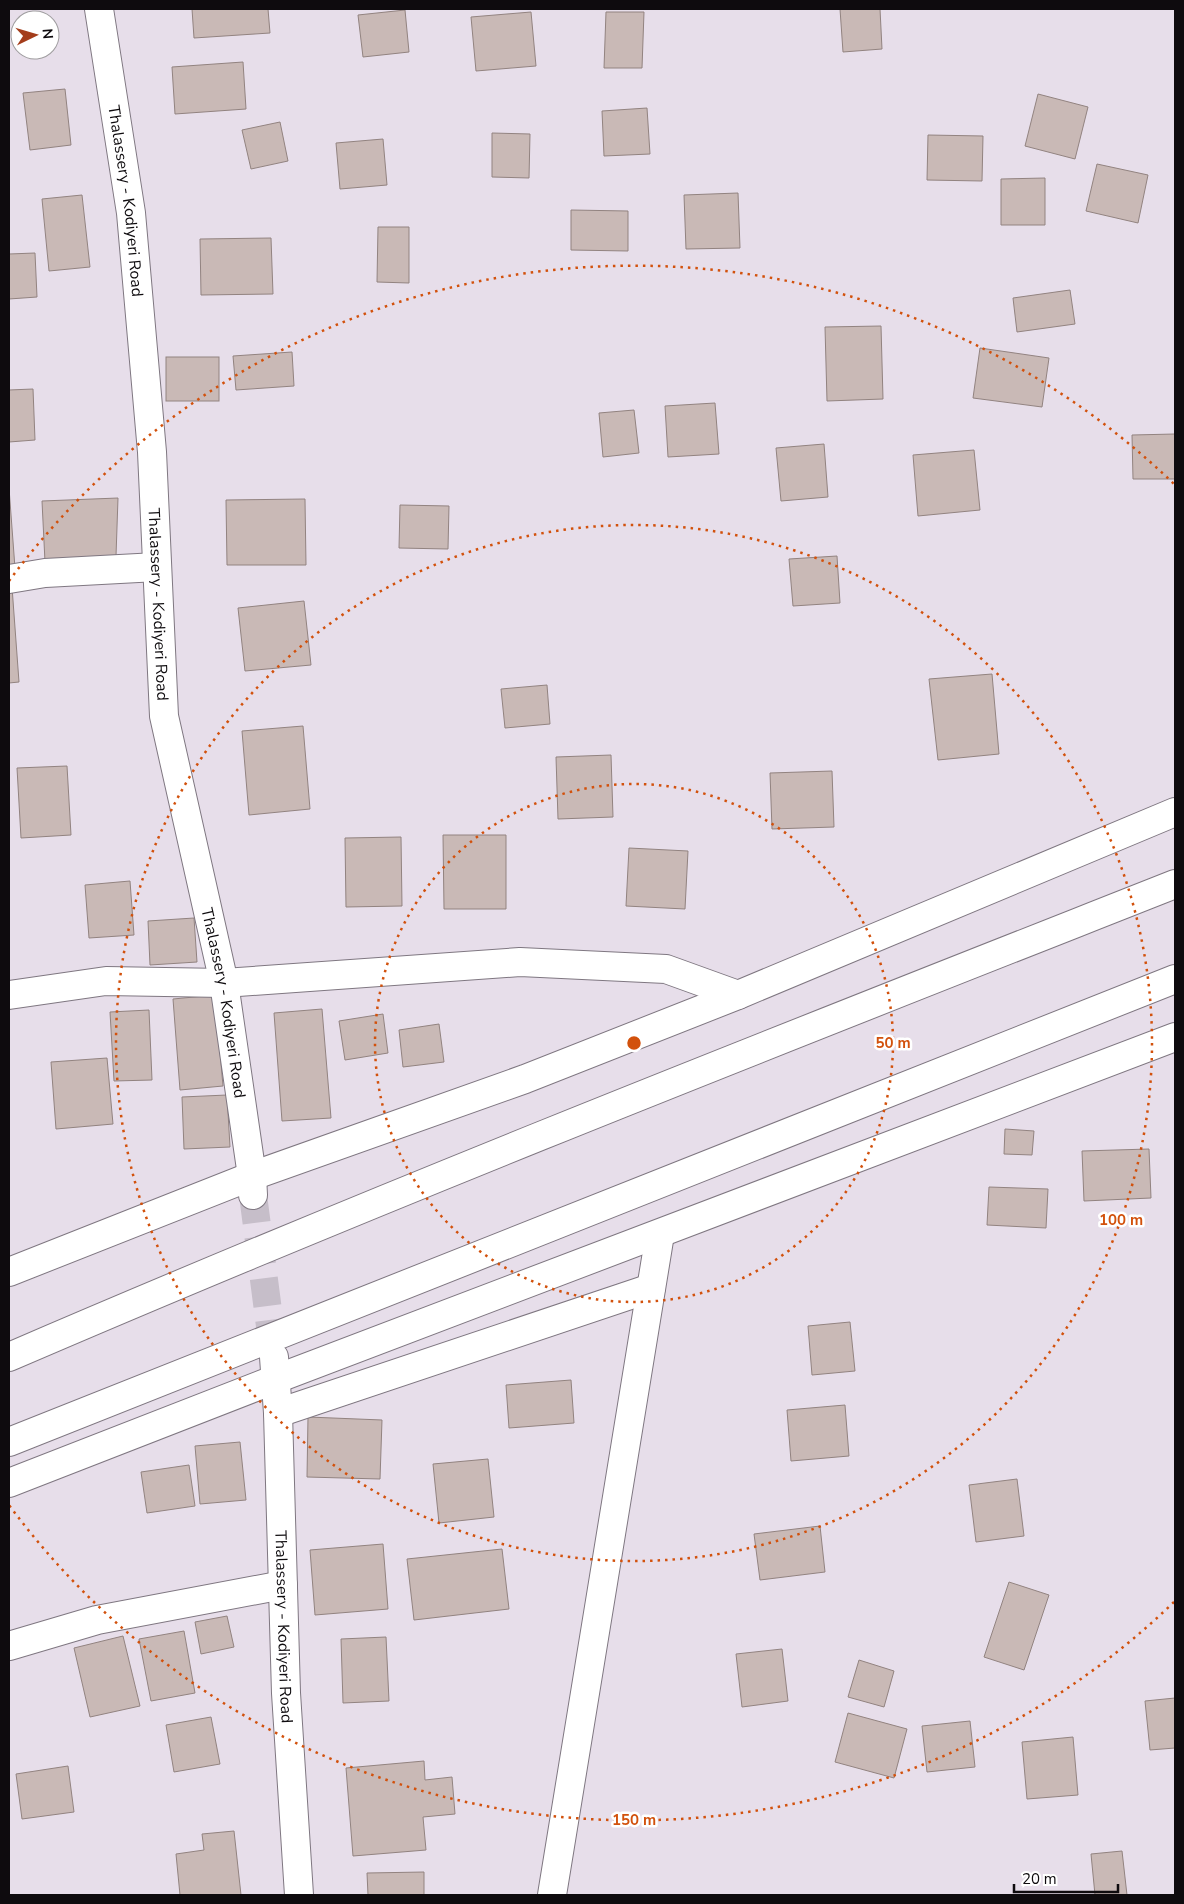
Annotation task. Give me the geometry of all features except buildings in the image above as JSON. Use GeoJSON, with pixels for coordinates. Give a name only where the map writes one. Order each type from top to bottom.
{"type":"FeatureCollection","features":[{"type":"Feature","properties":{"kind":"main road","name":"Thalassery - Kodiyeri Road"},"geometry":{"type":"LineString","coordinates":[[99,9],[131,213],[152,452],[164,716],[224,983],[253,1186]]}},
{"type":"Feature","properties":{"kind":"main road"},"geometry":{"type":"LineString","coordinates":[[9,579],[45,573],[157,567]]}},
{"type":"Feature","properties":{"kind":"main road"},"geometry":{"type":"LineString","coordinates":[[9,1272],[253,1186],[738,995],[1175,812]]}},
{"type":"Feature","properties":{"kind":"main road"},"geometry":{"type":"LineString","coordinates":[[9,1357],[169,1288],[535,1138],[1175,884]]}},
{"type":"Feature","properties":{"kind":"main road"},"geometry":{"type":"LineString","coordinates":[[9,996],[106,982],[224,983],[520,962],[666,969],[738,995]]}},
{"type":"Feature","properties":{"kind":"main road"},"geometry":{"type":"LineString","coordinates":[[9,1442],[1175,979]]}},
{"type":"Feature","properties":{"kind":"main road"},"geometry":{"type":"LineString","coordinates":[[9,1483],[275,1368],[660,1234],[1175,1037]]}},
{"type":"Feature","properties":{"kind":"main road"},"geometry":{"type":"LineString","coordinates":[[552,1895],[660,1234]]}},
{"type":"Feature","properties":{"kind":"main road"},"geometry":{"type":"LineString","coordinates":[[278,1413],[651,1288]]}},
{"type":"Feature","properties":{"kind":"main road","name":"Thalassery - Kodiyeri Road"},"geometry":{"type":"LineString","coordinates":[[275,1368],[286,1693],[299,1895]]}},
{"type":"Feature","properties":{"kind":"main road"},"geometry":{"type":"LineString","coordinates":[[9,1646],[97,1620],[283,1585]]}},
{"type":"Feature","properties":{"kind":"tunnel"},"geometry":{"type":"LineString","coordinates":[[253,1195],[274,1357]]}}]}
